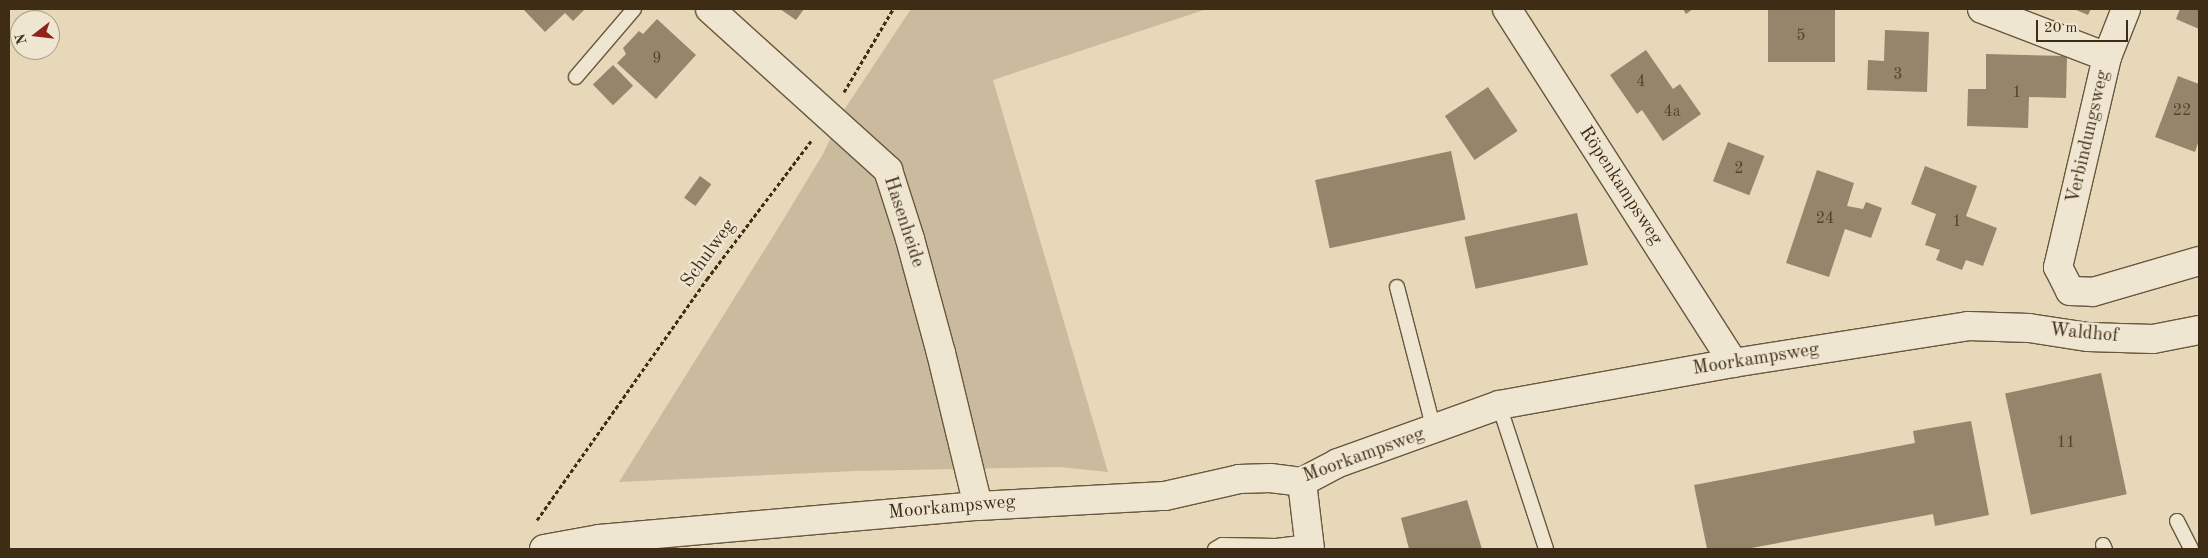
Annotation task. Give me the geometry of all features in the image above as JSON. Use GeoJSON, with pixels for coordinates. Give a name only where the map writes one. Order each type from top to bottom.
{"type":"FeatureCollection","features":[{"type":"Feature","properties":{"kind":"street","name":"Hasenheide"},"geometry":{"type":"LineString","coordinates":[[710,9],[828,118],[865,147],[888,170],[936,334],[978,506]]}},
{"type":"Feature","properties":{"kind":"street","name":"Röpenkampsweg"},"geometry":{"type":"LineString","coordinates":[[1506,9],[1733,363]]}},
{"type":"Feature","properties":{"kind":"street"},"geometry":{"type":"LineString","coordinates":[[1982,9],[2107,57]]}},
{"type":"Feature","properties":{"kind":"street","name":"Verbindungsweg"},"geometry":{"type":"LineString","coordinates":[[2126,9],[2107,57],[2058,267],[2070,292],[2093,292],[2199,261]]}},
{"type":"Feature","properties":{"kind":"street","name":"Moorkampsweg"},"geometry":{"type":"LineString","coordinates":[[544,549],[599,539],[978,506],[1165,496],[1239,479],[1270,478],[1302,482],[1338,463],[1499,405],[1733,363],[1968,326]]}},
{"type":"Feature","properties":{"kind":"street","name":"Waldhof"},"geometry":{"type":"LineString","coordinates":[[1968,326],[2029,328],[2088,337],[2153,339],[2199,330]]}},
{"type":"Feature","properties":{"kind":"street"},"geometry":{"type":"LineString","coordinates":[[1302,482],[1308,546]]}},
{"type":"Feature","properties":{"kind":"lane"},"geometry":{"type":"LineString","coordinates":[[576,76],[634,9]]}},
{"type":"Feature","properties":{"kind":"lane"},"geometry":{"type":"LineString","coordinates":[[1397,287],[1434,430]]}},
{"type":"Feature","properties":{"kind":"lane"},"geometry":{"type":"LineString","coordinates":[[1499,405],[1546,549]]}},
{"type":"Feature","properties":{"kind":"lane"},"geometry":{"type":"LineString","coordinates":[[2177,520],[2191,549]]}},
{"type":"Feature","properties":{"kind":"lane"},"geometry":{"type":"LineString","coordinates":[[1215,549],[1222,545],[1308,546]]}},
{"type":"Feature","properties":{"kind":"path","name":"Schulweg"},"geometry":{"type":"LineString","coordinates":[[542,513],[707,279],[828,118],[894,9]]}},
{"type":"Feature","properties":{"kind":"shaded area"},"geometry":{"type":"Polygon","coordinates":[[[911,9],[1207,9],[993,80],[1108,472],[1060,467],[856,471],[619,482],[823,154],[844,110],[911,9]]]}},
{"type":"Feature","properties":{"kind":"building"},"geometry":{"type":"Polygon","coordinates":[[[523,9],[585,9],[573,21],[565,13],[545,32],[523,9]]]}},
{"type":"Feature","properties":{"kind":"building"},"geometry":{"type":"Polygon","coordinates":[[[780,9],[804,9],[796,20],[780,9]]]}},
{"type":"Feature","properties":{"kind":"building"},"geometry":{"type":"Polygon","coordinates":[[[1683,9],[1693,9],[1686,14],[1683,9]]]}},
{"type":"Feature","properties":{"kind":"building"},"geometry":{"type":"Polygon","coordinates":[[[1768,9],[1835,9],[1835,62],[1768,62],[1768,9]]]}},
{"type":"Feature","properties":{"kind":"building"},"geometry":{"type":"Polygon","coordinates":[[[2074,9],[2091,9],[2088,15],[2074,9]]]}},
{"type":"Feature","properties":{"kind":"building"},"geometry":{"type":"Polygon","coordinates":[[[2180,9],[2199,9],[2199,29],[2176,19],[2180,9]]]}},
{"type":"Feature","properties":{"kind":"building"},"geometry":{"type":"Polygon","coordinates":[[[657,19],[696,55],[656,99],[617,63],[626,54],[623,48],[639,31],[643,34],[657,19]]]}},
{"type":"Feature","properties":{"kind":"building"},"geometry":{"type":"Polygon","coordinates":[[[1885,30],[1929,32],[1927,92],[1867,90],[1868,60],[1884,61],[1885,30]]]}},
{"type":"Feature","properties":{"kind":"building"},"geometry":{"type":"Polygon","coordinates":[[[1646,50],[1673,89],[1680,84],[1701,114],[1663,141],[1642,110],[1637,114],[1610,75],[1646,50]]]}},
{"type":"Feature","properties":{"kind":"building"},"geometry":{"type":"Polygon","coordinates":[[[1986,54],[2067,56],[2066,98],[2029,97],[2028,128],[1967,126],[1968,89],[1986,89],[1986,54]]]}},
{"type":"Feature","properties":{"kind":"building"},"geometry":{"type":"Polygon","coordinates":[[[613,65],[633,86],[613,105],[593,84],[613,65]]]}},
{"type":"Feature","properties":{"kind":"building"},"geometry":{"type":"Polygon","coordinates":[[[2178,76],[2199,84],[2199,140],[2195,152],[2155,137],[2178,76]]]}},
{"type":"Feature","properties":{"kind":"building"},"geometry":{"type":"Polygon","coordinates":[[[1488,87],[1518,131],[1475,160],[1445,116],[1488,87]]]}},
{"type":"Feature","properties":{"kind":"building"},"geometry":{"type":"Polygon","coordinates":[[[1728,142],[1764,156],[1749,195],[1713,181],[1728,142]]]}},
{"type":"Feature","properties":{"kind":"building"},"geometry":{"type":"Polygon","coordinates":[[[1451,151],[1466,219],[1330,248],[1315,180],[1451,151]]]}},
{"type":"Feature","properties":{"kind":"building"},"geometry":{"type":"Polygon","coordinates":[[[1925,166],[1977,186],[1966,216],[1997,228],[1983,266],[1966,260],[1962,270],[1936,260],[1940,250],[1925,245],[1936,214],[1911,204],[1925,166]]]}},
{"type":"Feature","properties":{"kind":"building"},"geometry":{"type":"Polygon","coordinates":[[[1817,170],[1854,183],[1847,206],[1863,209],[1866,202],[1882,208],[1871,238],[1845,229],[1829,277],[1786,263],[1817,170]]]}},
{"type":"Feature","properties":{"kind":"building"},"geometry":{"type":"Polygon","coordinates":[[[700,176],[711,184],[695,206],[684,198],[700,176]]]}},
{"type":"Feature","properties":{"kind":"building"},"geometry":{"type":"Polygon","coordinates":[[[1577,213],[1588,265],[1476,289],[1465,237],[1577,213]]]}},
{"type":"Feature","properties":{"kind":"building"},"geometry":{"type":"Polygon","coordinates":[[[2101,373],[2127,494],[2031,515],[2005,393],[2101,373]]]}},
{"type":"Feature","properties":{"kind":"building"},"geometry":{"type":"Polygon","coordinates":[[[1971,421],[1989,515],[1935,526],[1933,514],[1746,549],[1707,549],[1694,485],[1915,443],[1913,431],[1971,421]]]}},
{"type":"Feature","properties":{"kind":"building"},"geometry":{"type":"Polygon","coordinates":[[[1467,500],[1482,549],[1409,549],[1401,518],[1467,500]]]}}]}
